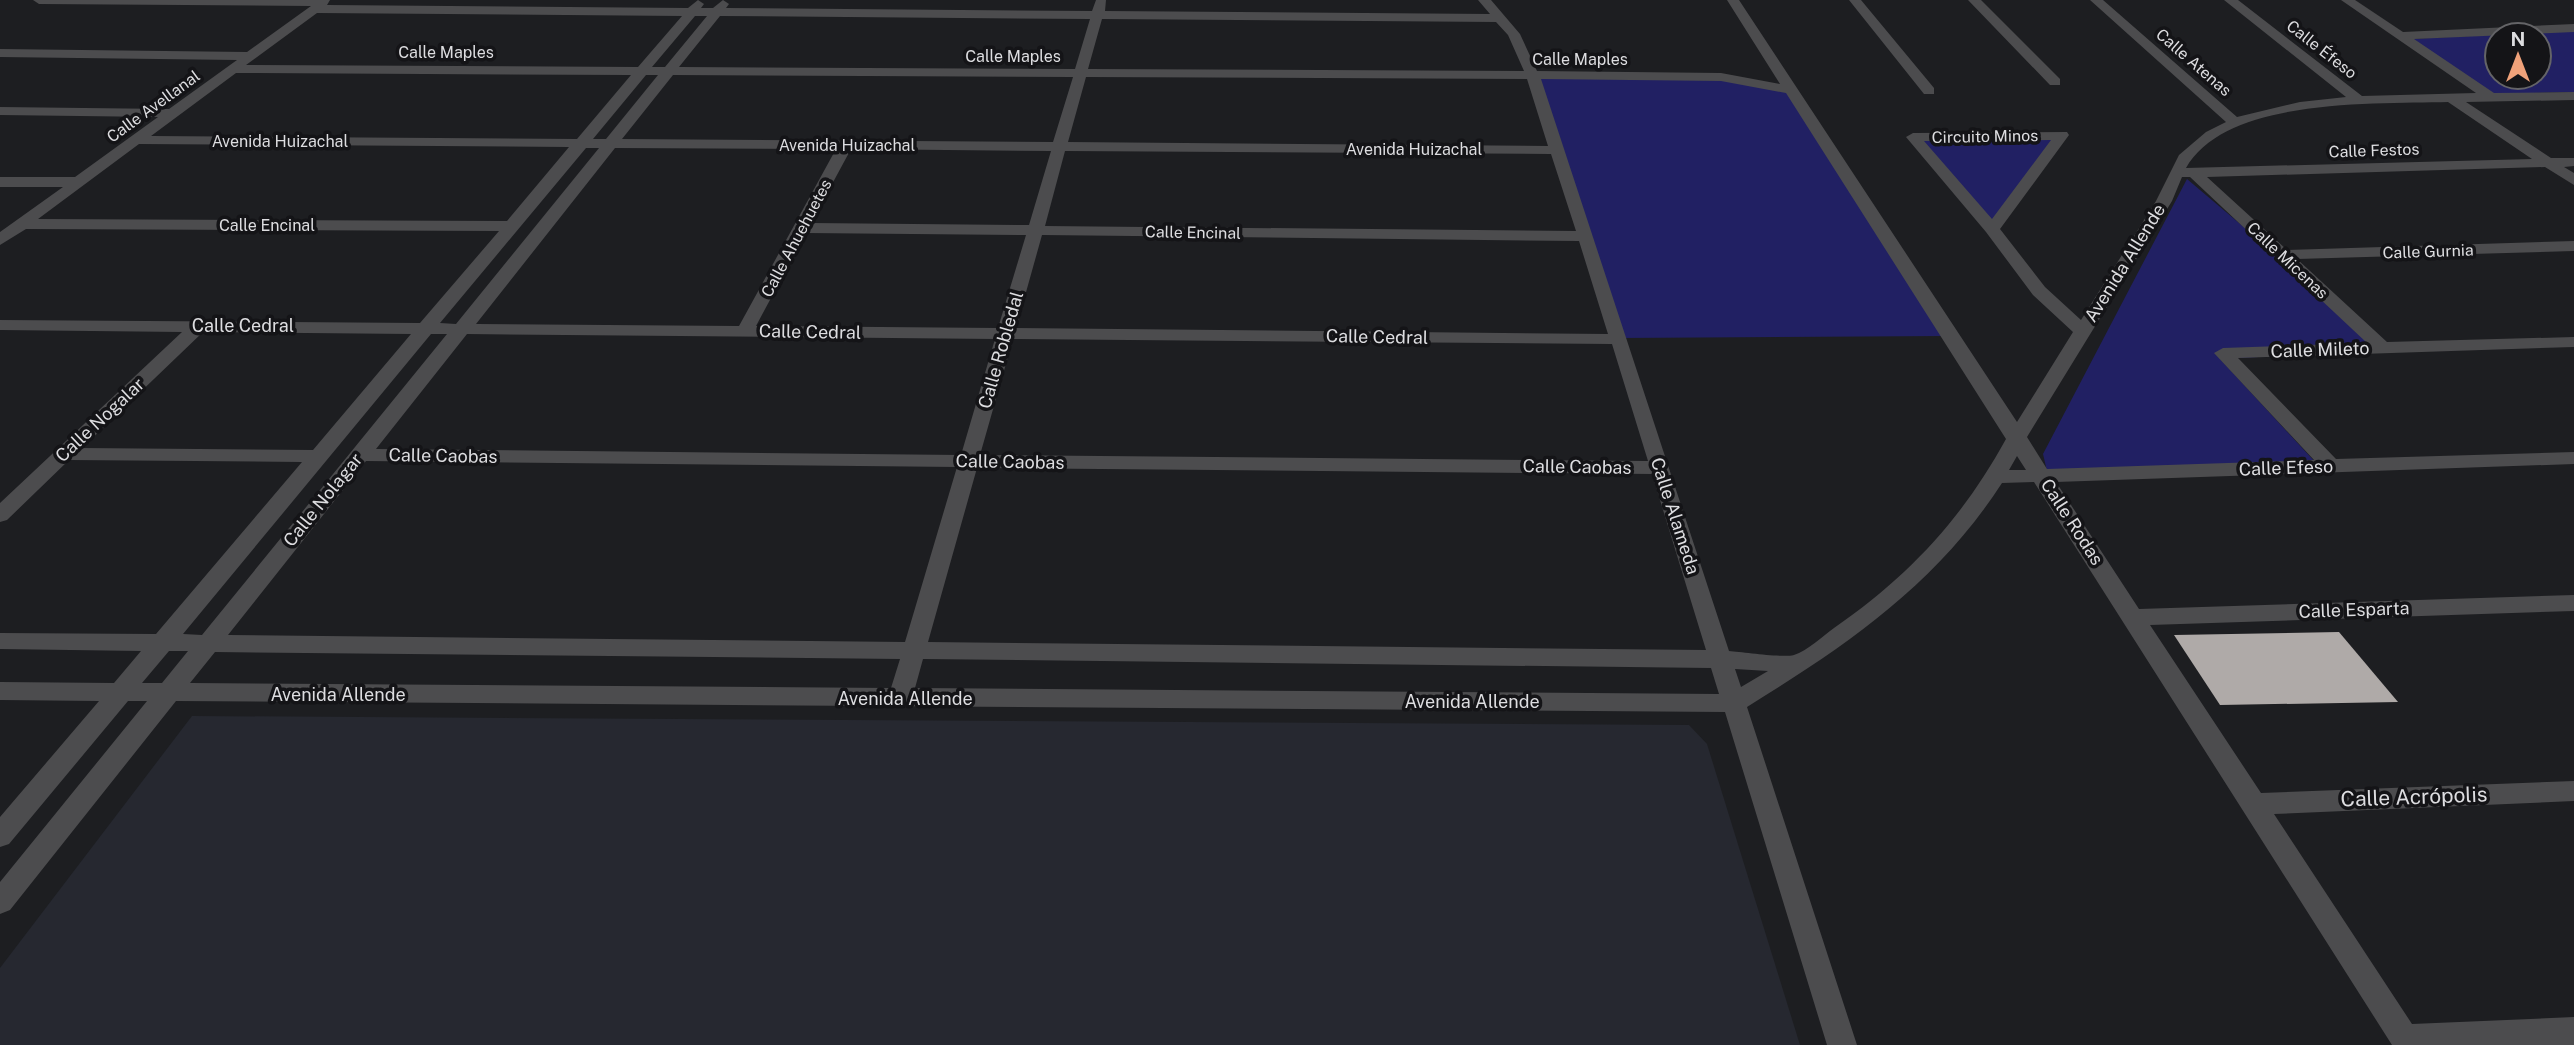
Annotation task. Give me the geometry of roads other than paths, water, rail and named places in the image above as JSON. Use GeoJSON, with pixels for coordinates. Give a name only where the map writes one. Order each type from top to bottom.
{"type":"FeatureCollection","features":[{"type":"Feature","properties":{"kind":"street"},"geometry":{"type":"LineString","coordinates":[[39,0],[1100,7],[1499,18]]}},
{"type":"Feature","properties":{"kind":"street","name":"Calle Alameda"},"geometry":{"type":"LineString","coordinates":[[1484,0],[1514,34],[1533,77],[1619,339],[1842,1045]]}},
{"type":"Feature","properties":{"kind":"street","name":"Calle Rodas"},"geometry":{"type":"LineString","coordinates":[[1733,0],[2407,1042]]}},
{"type":"Feature","properties":{"kind":"street"},"geometry":{"type":"LineString","coordinates":[[1855,0],[1929,91]]}},
{"type":"Feature","properties":{"kind":"street"},"geometry":{"type":"LineString","coordinates":[[1975,0],[2055,82]]}},
{"type":"Feature","properties":{"kind":"street","name":"Calle Atenas"},"geometry":{"type":"LineString","coordinates":[[2096,0],[2236,123]]}},
{"type":"Feature","properties":{"kind":"street","name":"Calle Éfeso"},"geometry":{"type":"LineString","coordinates":[[2230,0],[2359,101]]}},
{"type":"Feature","properties":{"kind":"street"},"geometry":{"type":"LineString","coordinates":[[2347,0],[2491,97]]}},
{"type":"Feature","properties":{"kind":"street","name":"Calle Avellanal"},"geometry":{"type":"LineString","coordinates":[[0,240],[322,3]]}},
{"type":"Feature","properties":{"kind":"street","name":"Calle Nolagar"},"geometry":{"type":"LineString","coordinates":[[0,836],[642,71],[709,6]]}},
{"type":"Feature","properties":{"kind":"street","name":"Calle Nolagar"},"geometry":{"type":"LineString","coordinates":[[0,902],[668,71],[709,6]]}},
{"type":"Feature","properties":{"kind":"street","name":"Calle Robledal"},"geometry":{"type":"LineString","coordinates":[[900,699],[1100,7]]}},
{"type":"Feature","properties":{"kind":"street"},"geometry":{"type":"LineString","coordinates":[[2401,36],[2574,28]]}},
{"type":"Feature","properties":{"kind":"street"},"geometry":{"type":"LineString","coordinates":[[0,53],[251,56]]}},
{"type":"Feature","properties":{"kind":"street","name":"Calle Maples"},"geometry":{"type":"LineString","coordinates":[[234,69],[1721,77],[1792,90]]}},
{"type":"Feature","properties":{"kind":"street","name":"Avenida Allende"},"geometry":{"type":"LineString","coordinates":[[0,691],[1734,703],[1800,664],[1856,626],[1918,575],[1968,520],[1998,477],[2017,437],[2164,201],[2185,173],[2188,153],[2214,134],[2236,123],[2288,109],[2359,101],[2574,96]]}},
{"type":"Feature","properties":{"kind":"street"},"geometry":{"type":"LineString","coordinates":[[2451,98],[2574,180]]}},
{"type":"Feature","properties":{"kind":"street"},"geometry":{"type":"LineString","coordinates":[[0,111],[173,113]]}},
{"type":"Feature","properties":{"kind":"street","name":"Circuito Minos"},"geometry":{"type":"LineString","coordinates":[[1992,229],[2062,135],[1913,137],[1992,229],[2039,291],[2083,332]]}},
{"type":"Feature","properties":{"kind":"street","name":"Avenida Huizachal"},"geometry":{"type":"LineString","coordinates":[[137,140],[1557,150]]}},
{"type":"Feature","properties":{"kind":"street","name":"Calle Ahuehuetes"},"geometry":{"type":"LineString","coordinates":[[745,331],[846,145]]}},
{"type":"Feature","properties":{"kind":"street","name":"Calle Festos"},"geometry":{"type":"LineString","coordinates":[[2185,173],[2574,162]]}},
{"type":"Feature","properties":{"kind":"street","name":"Calle Micenas"},"geometry":{"type":"LineString","coordinates":[[2185,173],[2282,255],[2383,348]]}},
{"type":"Feature","properties":{"kind":"street"},"geometry":{"type":"LineString","coordinates":[[0,182],[79,182]]}},
{"type":"Feature","properties":{"kind":"street","name":"Calle Encinal"},"geometry":{"type":"LineString","coordinates":[[23,224],[512,226]]}},
{"type":"Feature","properties":{"kind":"street","name":"Calle Encinal"},"geometry":{"type":"LineString","coordinates":[[801,228],[1585,236]]}},
{"type":"Feature","properties":{"kind":"street","name":"Calle Gurnia"},"geometry":{"type":"LineString","coordinates":[[2282,255],[2574,246]]}},
{"type":"Feature","properties":{"kind":"street","name":"Calle Cedral"},"geometry":{"type":"LineString","coordinates":[[0,325],[1619,339]]}},
{"type":"Feature","properties":{"kind":"street","name":"Calle Nogalar"},"geometry":{"type":"LineString","coordinates":[[0,515],[200,326]]}},
{"type":"Feature","properties":{"kind":"street","name":"Calle Mileto"},"geometry":{"type":"LineString","coordinates":[[2331,466],[2223,353],[2574,342]]}},
{"type":"Feature","properties":{"kind":"street"},"geometry":{"type":"LineString","coordinates":[[65,454],[319,456]]}},
{"type":"Feature","properties":{"kind":"street","name":"Calle Caobas"},"geometry":{"type":"LineString","coordinates":[[359,455],[1660,468]]}},
{"type":"Feature","properties":{"kind":"street","name":"Calle Efeso"},"geometry":{"type":"LineString","coordinates":[[1998,477],[2574,458]]}},
{"type":"Feature","properties":{"kind":"street","name":"Calle Esparta"},"geometry":{"type":"LineString","coordinates":[[2133,617],[2574,603]]}},
{"type":"Feature","properties":{"kind":"street"},"geometry":{"type":"LineString","coordinates":[[0,641],[1720,659],[1800,664]]}},
{"type":"Feature","properties":{"kind":"street","name":"Calle Acrópolis"},"geometry":{"type":"LineString","coordinates":[[2253,804],[2574,791]]}},
{"type":"Feature","properties":{"kind":"street"},"geometry":{"type":"LineString","coordinates":[[2407,1042],[2574,1031]]}}]}
